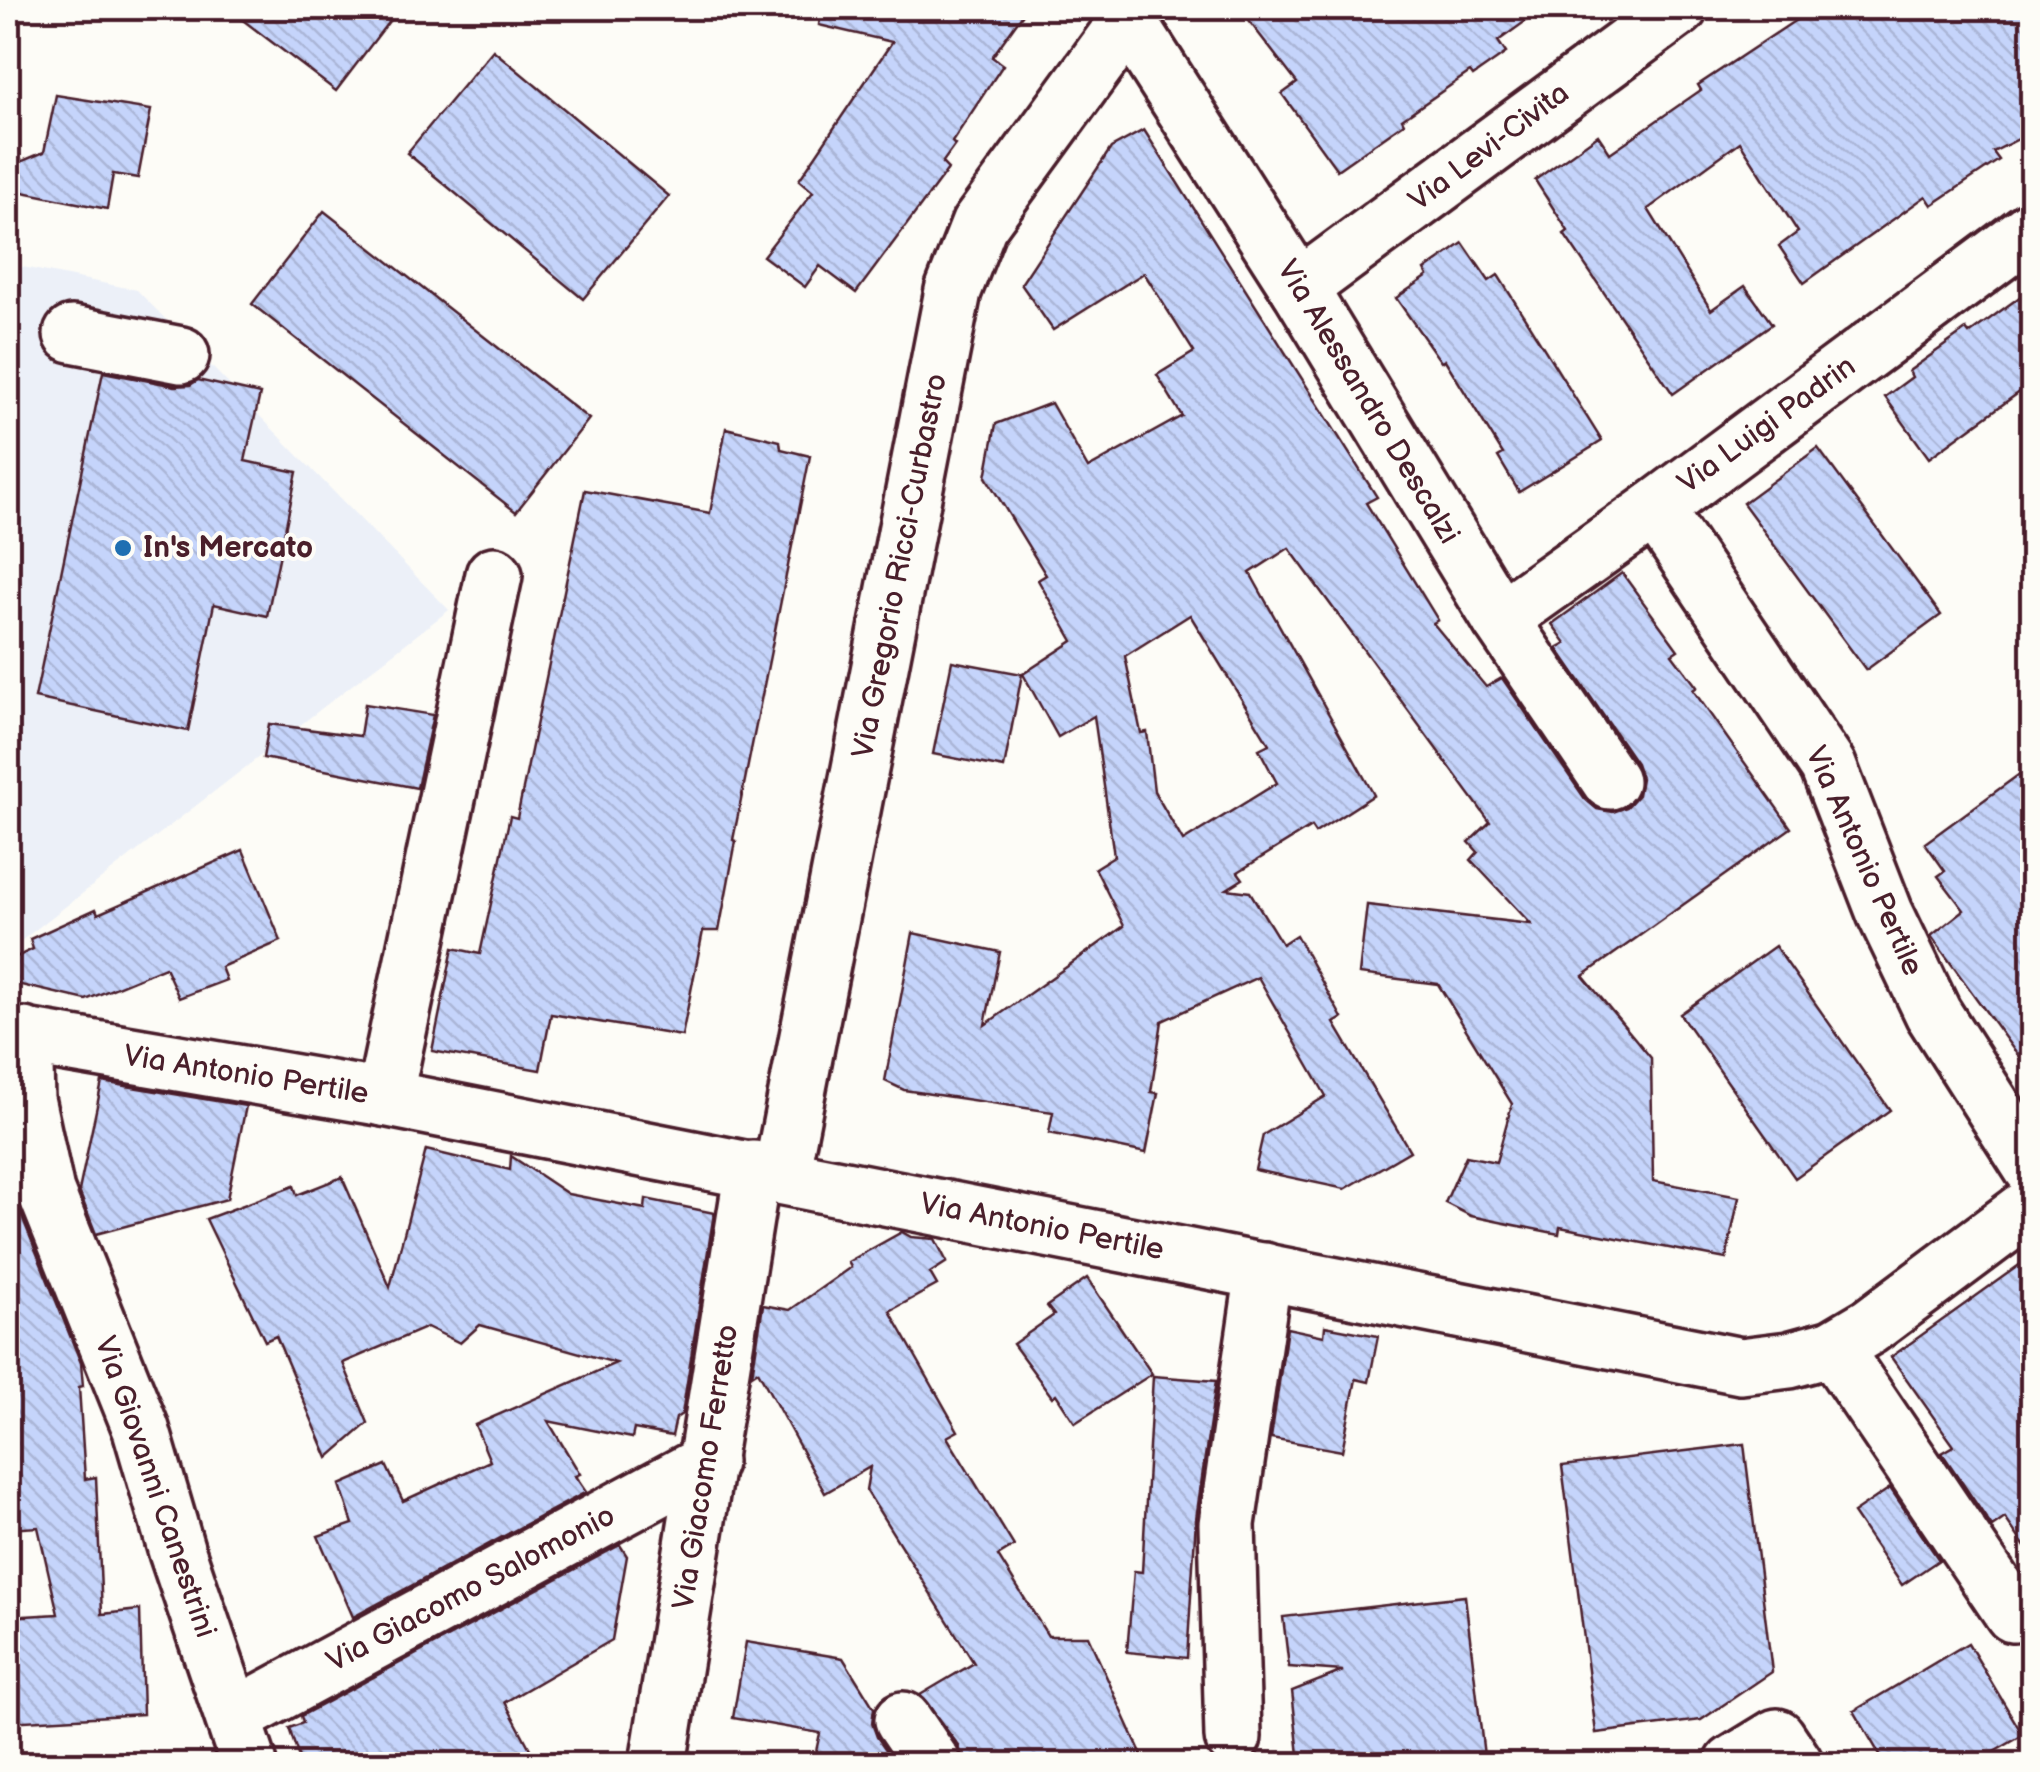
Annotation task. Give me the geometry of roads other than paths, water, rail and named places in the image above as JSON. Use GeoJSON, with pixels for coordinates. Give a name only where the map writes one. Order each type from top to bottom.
{"type":"FeatureCollection","features":[{"type":"Feature","properties":{"kind":"street","name":"Via Levi-Civita"},"geometry":{"type":"LineString","coordinates":[[1299,288],[1680,8]]}},
{"type":"Feature","properties":{"kind":"street","name":"Via Alessandro Descalzi"},"geometry":{"type":"LineString","coordinates":[[1133,15],[1500,618],[1610,780]]}},
{"type":"Feature","properties":{"kind":"street","name":"Via Gregorio Ricci-Curbastro"},"geometry":{"type":"LineString","coordinates":[[767,1172],[954,291],[979,225],[1133,15]]}},
{"type":"Feature","properties":{"kind":"street","name":"Via Luigi Padrin"},"geometry":{"type":"LineString","coordinates":[[1500,618],[2032,229]]}},
{"type":"Feature","properties":{"kind":"street"},"geometry":{"type":"LineString","coordinates":[[72,334],[181,355]]}},
{"type":"Feature","properties":{"kind":"street","name":"Via Antonio Pertile"},"geometry":{"type":"LineString","coordinates":[[1655,508],[1828,766],[1885,913],[1933,1013],[2032,1168]]}},
{"type":"Feature","properties":{"kind":"street"},"geometry":{"type":"LineString","coordinates":[[384,1098],[494,575]]}},
{"type":"Feature","properties":{"kind":"street","name":"Via Antonio Pertile"},"geometry":{"type":"LineString","coordinates":[[16,1035],[384,1098],[1741,1366],[1789,1360],[1833,1348],[1870,1326],[2032,1205]]}},
{"type":"Feature","properties":{"kind":"street","name":"Via Giovanni Canestrini"},"geometry":{"type":"LineString","coordinates":[[16,1035],[46,1192],[141,1429],[177,1552],[241,1741]]}},
{"type":"Feature","properties":{"kind":"street","name":"Via Giacomo Ferretto"},"geometry":{"type":"LineString","coordinates":[[658,1764],[708,1462],[767,1172]]}},
{"type":"Feature","properties":{"kind":"street"},"geometry":{"type":"LineString","coordinates":[[1233,1737],[1227,1524],[1264,1271]]}},
{"type":"Feature","properties":{"kind":"street"},"geometry":{"type":"LineString","coordinates":[[1833,1348],[2012,1614]]}},
{"type":"Feature","properties":{"kind":"street","name":"Via Giacomo Salomonio"},"geometry":{"type":"LineString","coordinates":[[241,1741],[708,1462]]}},
{"type":"Feature","properties":{"kind":"street"},"geometry":{"type":"LineString","coordinates":[[903,1720],[933,1764]]}},
{"type":"Feature","properties":{"kind":"street"},"geometry":{"type":"LineString","coordinates":[[1733,1764],[1777,1737],[1794,1764]]}},
{"type":"Feature","properties":{"kind":"place","name":"In's Mercato"},"geometry":{"type":"Point","coordinates":[123,548]}}]}
